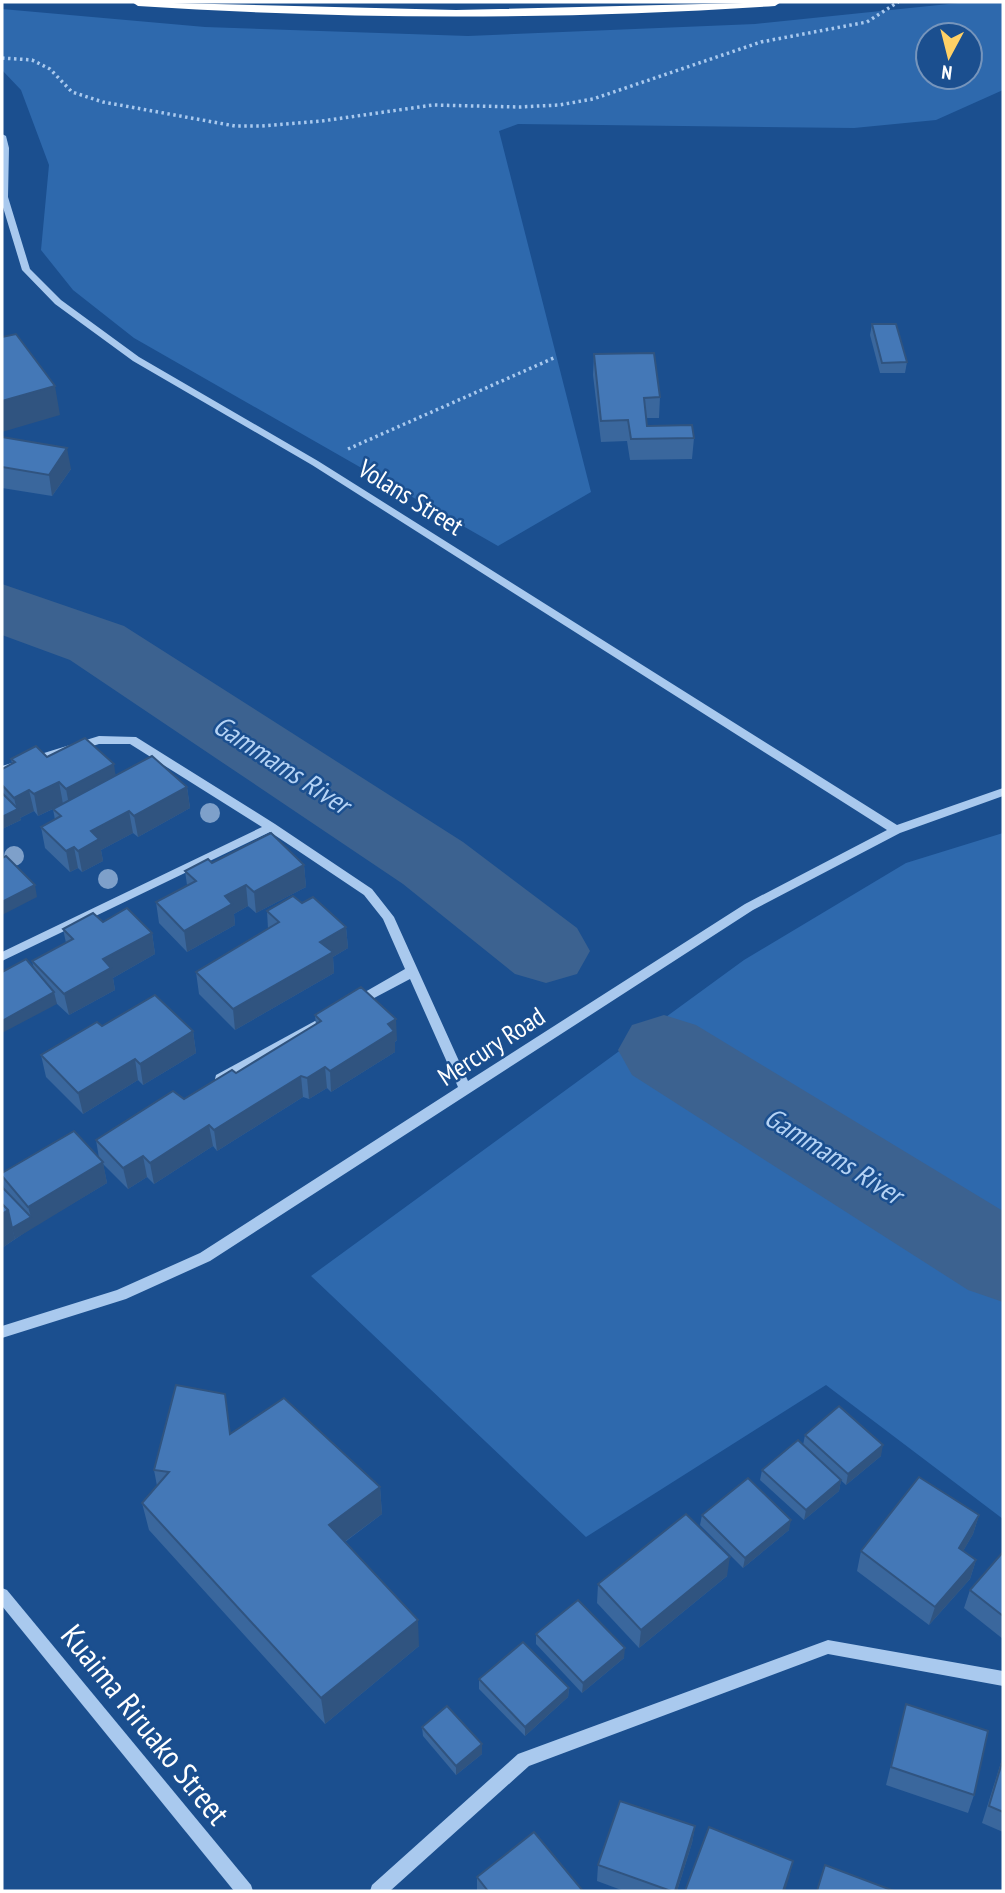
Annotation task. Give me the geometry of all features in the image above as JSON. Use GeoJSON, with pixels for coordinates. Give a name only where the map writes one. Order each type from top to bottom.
{"type":"FeatureCollection","features":[{"type":"Feature","properties":{"kind":"highway"},"geometry":{"type":"LineString","coordinates":[[138,2],[337,11],[502,13],[700,8],[775,2]]}},
{"type":"Feature","properties":{"kind":"street","name":"Volans Street"},"geometry":{"type":"LineString","coordinates":[[2,136],[5,148],[4,197],[26,270],[58,302],[136,359],[315,463],[896,830]]}},
{"type":"Feature","properties":{"kind":"street"},"geometry":{"type":"LineString","coordinates":[[2,770],[99,740],[132,740],[271,827],[368,892],[388,917],[466,1090]]}},
{"type":"Feature","properties":{"kind":"street","name":"Mercury Road"},"geometry":{"type":"LineString","coordinates":[[2,1332],[121,1295],[205,1257],[749,907],[896,830],[1003,792]]}},
{"type":"Feature","properties":{"kind":"street"},"geometry":{"type":"LineString","coordinates":[[2,957],[271,827]]}},
{"type":"Feature","properties":{"kind":"street"},"geometry":{"type":"LineString","coordinates":[[209,1086],[413,971]]}},
{"type":"Feature","properties":{"kind":"street","name":"Kuaima Riruako Street"},"geometry":{"type":"LineString","coordinates":[[2,1595],[245,1891]]}},
{"type":"Feature","properties":{"kind":"street"},"geometry":{"type":"LineString","coordinates":[[378,1891],[524,1760],[828,1647],[1003,1679]]}},
{"type":"Feature","properties":{"kind":"path"},"geometry":{"type":"LineString","coordinates":[[2,58],[32,61],[51,69],[72,92],[103,102],[235,126],[262,126],[322,121],[433,105],[519,107],[559,105],[593,99],[761,42],[867,22],[898,2]]}},
{"type":"Feature","properties":{"kind":"path"},"geometry":{"type":"LineString","coordinates":[[315,463],[556,357]]}},
{"type":"Feature","properties":{"kind":"shaded area"},"geometry":{"type":"Polygon","coordinates":[[[968,2],[1003,2],[1003,90],[936,120],[854,128],[518,124],[499,131],[591,492],[498,546],[134,338],[73,290],[41,250],[49,165],[21,90],[2,70],[2,9],[205,27],[468,36],[755,24],[968,2]]]}},
{"type":"Feature","properties":{"kind":"shaded area"},"geometry":{"type":"Polygon","coordinates":[[[1003,833],[1003,1519],[826,1385],[586,1537],[311,1276],[744,960],[906,863],[1003,833]]]}},
{"type":"Feature","properties":{"kind":"building"},"geometry":{"type":"Polygon","coordinates":[[[872,324],[896,324],[907,362],[882,363],[872,324]]]}},
{"type":"Feature","properties":{"kind":"building"},"geometry":{"type":"Polygon","coordinates":[[[16,334],[55,386],[2,401],[2,337],[16,334]]]}},
{"type":"Feature","properties":{"kind":"building"},"geometry":{"type":"Polygon","coordinates":[[[654,353],[660,397],[644,398],[647,426],[692,425],[694,438],[631,439],[628,420],[601,421],[594,354],[654,353]]]}},
{"type":"Feature","properties":{"kind":"building"},"geometry":{"type":"Polygon","coordinates":[[[2,437],[67,448],[49,475],[2,467],[2,437]]]}},
{"type":"Feature","properties":{"kind":"building"},"geometry":{"type":"Polygon","coordinates":[[[85,738],[114,764],[66,789],[59,782],[34,794],[29,790],[14,798],[2,785],[2,769],[15,762],[11,759],[36,746],[47,757],[85,738]]]}},
{"type":"Feature","properties":{"kind":"building"},"geometry":{"type":"Polygon","coordinates":[[[152,756],[187,787],[134,816],[129,811],[91,831],[99,839],[78,851],[74,847],[66,851],[41,827],[61,816],[53,809],[152,756]]]}},
{"type":"Feature","properties":{"kind":"building"},"geometry":{"type":"Polygon","coordinates":[[[2,793],[18,809],[2,817],[2,793]]]}},
{"type":"Feature","properties":{"kind":"building"},"geometry":{"type":"Polygon","coordinates":[[[271,833],[304,865],[254,892],[246,885],[225,896],[232,904],[184,931],[156,902],[196,881],[185,871],[208,859],[212,863],[271,833]]]}},
{"type":"Feature","properties":{"kind":"building"},"geometry":{"type":"Polygon","coordinates":[[[6,856],[35,885],[2,902],[2,858],[6,856]]]}},
{"type":"Feature","properties":{"kind":"building"},"geometry":{"type":"Polygon","coordinates":[[[293,896],[302,903],[313,897],[346,927],[320,942],[333,952],[233,1009],[196,972],[279,922],[267,911],[293,896]]]}},
{"type":"Feature","properties":{"kind":"building"},"geometry":{"type":"Polygon","coordinates":[[[127,908],[152,933],[103,959],[111,968],[64,994],[32,961],[73,939],[63,929],[93,913],[103,922],[127,908]]]}},
{"type":"Feature","properties":{"kind":"building"},"geometry":{"type":"Polygon","coordinates":[[[26,959],[54,992],[2,1021],[2,972],[26,959]]]}},
{"type":"Feature","properties":{"kind":"building"},"geometry":{"type":"Polygon","coordinates":[[[361,987],[396,1019],[388,1024],[394,1031],[330,1071],[325,1067],[307,1078],[301,1076],[214,1130],[209,1125],[150,1163],[143,1156],[123,1168],[96,1140],[173,1091],[184,1099],[232,1070],[236,1073],[321,1021],[315,1015],[361,987]]]}},
{"type":"Feature","properties":{"kind":"building"},"geometry":{"type":"Polygon","coordinates":[[[155,995],[193,1031],[140,1064],[135,1059],[78,1093],[41,1055],[97,1022],[102,1026],[155,995]]]}},
{"type":"Feature","properties":{"kind":"building"},"geometry":{"type":"Polygon","coordinates":[[[74,1131],[103,1162],[28,1207],[2,1173],[74,1131]]]}},
{"type":"Feature","properties":{"kind":"building"},"geometry":{"type":"Polygon","coordinates":[[[2,1187],[31,1217],[12,1228],[8,1210],[2,1204],[2,1187]]]}},
{"type":"Feature","properties":{"kind":"building"},"geometry":{"type":"Polygon","coordinates":[[[176,1385],[225,1394],[230,1434],[284,1398],[380,1487],[329,1525],[418,1620],[321,1698],[142,1503],[169,1472],[154,1470],[176,1385]]]}},
{"type":"Feature","properties":{"kind":"building"},"geometry":{"type":"Polygon","coordinates":[[[839,1406],[883,1445],[848,1474],[805,1435],[839,1406]]]}},
{"type":"Feature","properties":{"kind":"building"},"geometry":{"type":"Polygon","coordinates":[[[798,1440],[841,1480],[806,1510],[762,1470],[798,1440]]]}},
{"type":"Feature","properties":{"kind":"building"},"geometry":{"type":"Polygon","coordinates":[[[919,1477],[979,1515],[959,1548],[976,1560],[935,1607],[861,1551],[919,1477]]]}},
{"type":"Feature","properties":{"kind":"building"},"geometry":{"type":"Polygon","coordinates":[[[748,1478],[791,1520],[745,1558],[702,1515],[748,1478]]]}},
{"type":"Feature","properties":{"kind":"building"},"geometry":{"type":"Polygon","coordinates":[[[686,1514],[730,1557],[641,1630],[598,1584],[686,1514]]]}},
{"type":"Feature","properties":{"kind":"building"},"geometry":{"type":"Polygon","coordinates":[[[1003,1552],[1003,1616],[970,1590],[1003,1552]]]}},
{"type":"Feature","properties":{"kind":"building"},"geometry":{"type":"Polygon","coordinates":[[[578,1600],[625,1648],[583,1683],[536,1634],[578,1600]]]}},
{"type":"Feature","properties":{"kind":"building"},"geometry":{"type":"Polygon","coordinates":[[[523,1642],[569,1688],[525,1727],[479,1679],[523,1642]]]}},
{"type":"Feature","properties":{"kind":"building"},"geometry":{"type":"Polygon","coordinates":[[[906,1704],[988,1731],[974,1795],[891,1767],[906,1704]]]}},
{"type":"Feature","properties":{"kind":"building"},"geometry":{"type":"Polygon","coordinates":[[[447,1706],[482,1744],[456,1766],[422,1727],[447,1706]]]}},
{"type":"Feature","properties":{"kind":"building"},"geometry":{"type":"Polygon","coordinates":[[[1003,1759],[1003,1812],[989,1806],[1003,1759]]]}},
{"type":"Feature","properties":{"kind":"building"},"geometry":{"type":"Polygon","coordinates":[[[620,1801],[695,1826],[675,1891],[598,1865],[620,1801]]]}},
{"type":"Feature","properties":{"kind":"building"},"geometry":{"type":"Polygon","coordinates":[[[709,1827],[793,1861],[783,1891],[685,1891],[709,1827]]]}},
{"type":"Feature","properties":{"kind":"building"},"geometry":{"type":"Polygon","coordinates":[[[534,1832],[583,1891],[488,1891],[477,1877],[534,1832]]]}},
{"type":"Feature","properties":{"kind":"building"},"geometry":{"type":"Polygon","coordinates":[[[825,1865],[894,1891],[817,1891],[825,1865]]]}},
{"type":"Feature","properties":{"kind":"waterway","name":"Gammams River"},"geometry":{"type":"LineString","coordinates":[[2,608],[97,643],[433,863],[546,951]]}},
{"type":"Feature","properties":{"kind":"waterway","name":"Gammams River"},"geometry":{"type":"LineString","coordinates":[[664,1050],[1003,1261]]}}]}
